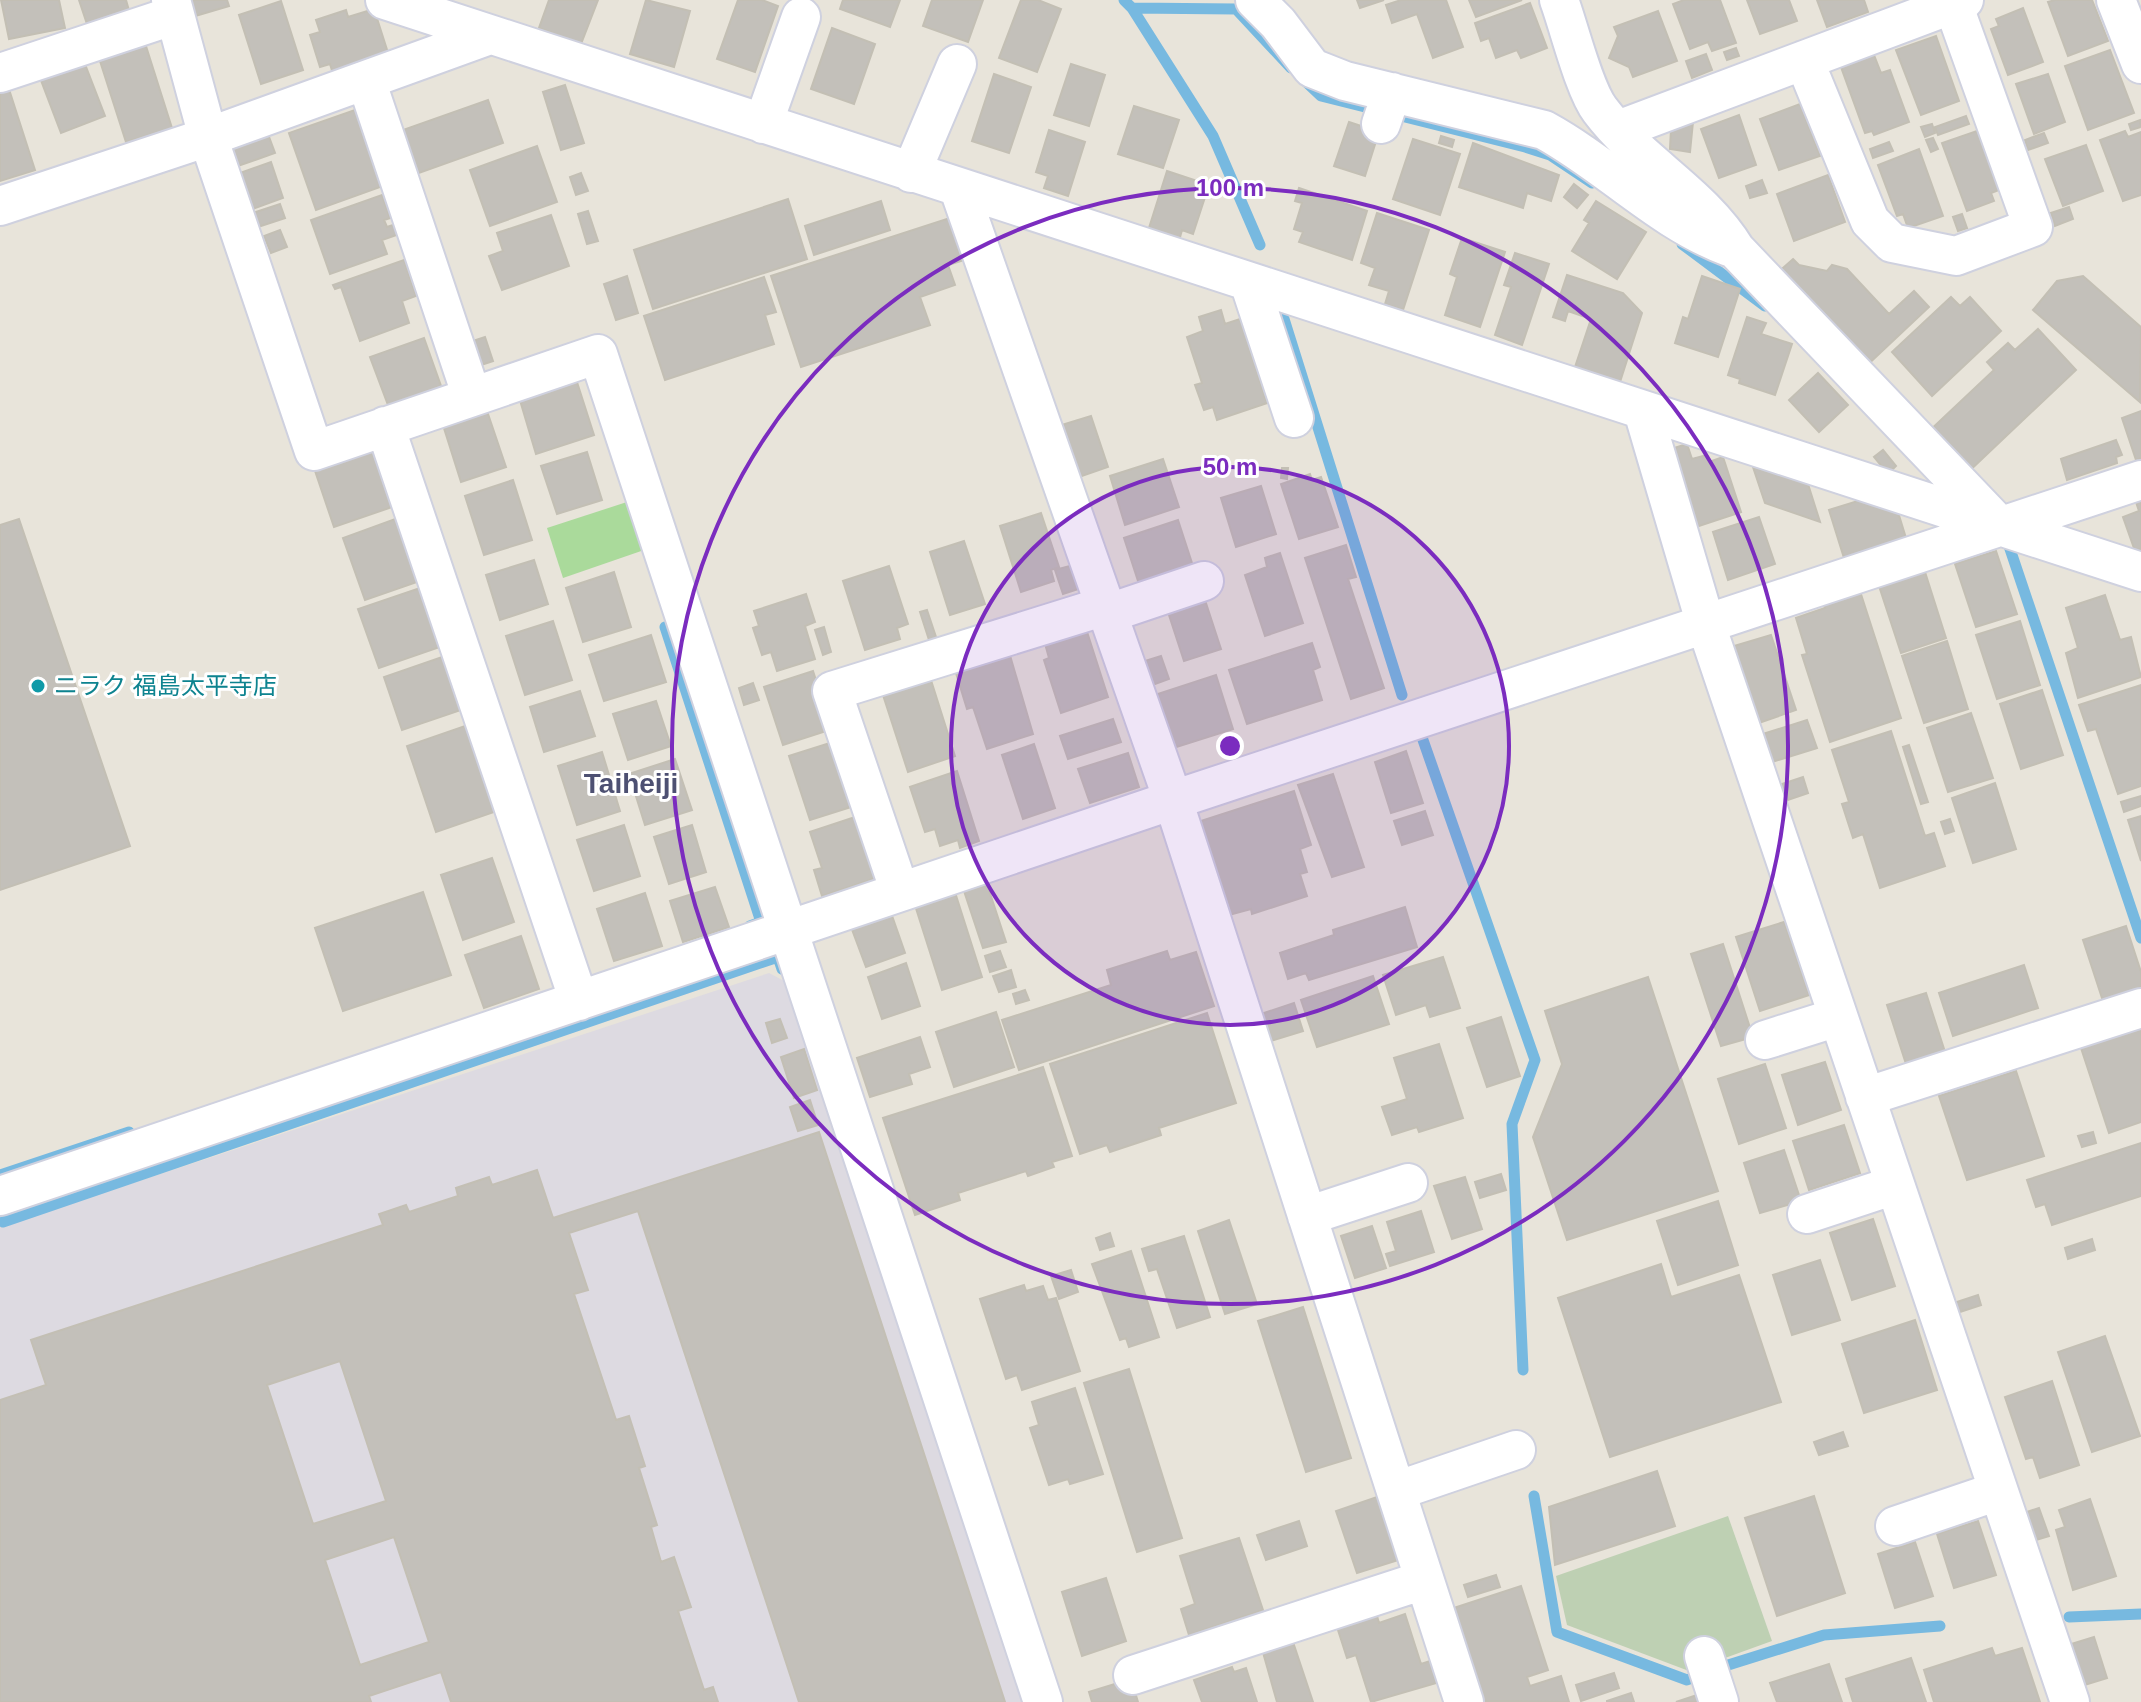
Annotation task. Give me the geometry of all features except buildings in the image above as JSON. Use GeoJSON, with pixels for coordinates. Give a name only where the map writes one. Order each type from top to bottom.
{"type":"FeatureCollection","features":[{"type":"Feature","properties":{"kind":"street"},"geometry":{"type":"LineString","coordinates":[[385,0],[2141,572]]}},
{"type":"Feature","properties":{"kind":"street"},"geometry":{"type":"LineString","coordinates":[[1255,0],[1278,23],[1312,68],[1345,81],[1386,108],[1433,117],[1544,130],[1654,222],[1736,250]]}},
{"type":"Feature","properties":{"kind":"street"},"geometry":{"type":"LineString","coordinates":[[1559,0],[1597,107],[1641,155],[1719,221],[1736,250],[1999,526]]}},
{"type":"Feature","properties":{"kind":"street"},"geometry":{"type":"LineString","coordinates":[[2116,0],[2141,64]]}},
{"type":"Feature","properties":{"kind":"street"},"geometry":{"type":"LineString","coordinates":[[1618,130],[1958,2],[2033,227],[1956,256],[1892,243],[1870,221],[1804,60]]}},
{"type":"Feature","properties":{"kind":"street"},"geometry":{"type":"LineString","coordinates":[[0,73],[173,8],[208,137],[314,451],[598,354],[1043,1702]]}},
{"type":"Feature","properties":{"kind":"street"},"geometry":{"type":"LineString","coordinates":[[763,124],[801,17]]}},
{"type":"Feature","properties":{"kind":"street"},"geometry":{"type":"LineString","coordinates":[[0,206],[208,137],[490,35]]}},
{"type":"Feature","properties":{"kind":"street"},"geometry":{"type":"LineString","coordinates":[[911,173],[957,64]]}},
{"type":"Feature","properties":{"kind":"street"},"geometry":{"type":"LineString","coordinates":[[366,80],[472,397]]}},
{"type":"Feature","properties":{"kind":"street"},"geometry":{"type":"LineString","coordinates":[[959,189],[1173,800],[1464,1702]]}},
{"type":"Feature","properties":{"kind":"street"},"geometry":{"type":"LineString","coordinates":[[1249,282],[1294,418]]}},
{"type":"Feature","properties":{"kind":"street"},"geometry":{"type":"LineString","coordinates":[[1643,411],[1706,625],[2070,1702]]}},
{"type":"Feature","properties":{"kind":"street"},"geometry":{"type":"LineString","coordinates":[[385,426],[579,1001]]}},
{"type":"Feature","properties":{"kind":"street"},"geometry":{"type":"LineString","coordinates":[[0,1196],[1173,800],[2141,480]]}},
{"type":"Feature","properties":{"kind":"street"},"geometry":{"type":"LineString","coordinates":[[900,892],[832,691],[1204,581]]}},
{"type":"Feature","properties":{"kind":"street"},"geometry":{"type":"LineString","coordinates":[[1865,1097],[2141,1008]]}},
{"type":"Feature","properties":{"kind":"street"},"geometry":{"type":"LineString","coordinates":[[1765,1040],[1838,1017]]}},
{"type":"Feature","properties":{"kind":"street"},"geometry":{"type":"LineString","coordinates":[[1307,1216],[1408,1183]]}},
{"type":"Feature","properties":{"kind":"street"},"geometry":{"type":"LineString","coordinates":[[1807,1214],[1895,1185]]}},
{"type":"Feature","properties":{"kind":"street"},"geometry":{"type":"LineString","coordinates":[[1396,1491],[1516,1450]]}},
{"type":"Feature","properties":{"kind":"street"},"geometry":{"type":"LineString","coordinates":[[1895,1526],[1998,1491]]}},
{"type":"Feature","properties":{"kind":"street"},"geometry":{"type":"LineString","coordinates":[[1133,1675],[1424,1580]]}},
{"type":"Feature","properties":{"kind":"street"},"geometry":{"type":"LineString","coordinates":[[1704,1656],[1719,1702]]}},
{"type":"Feature","properties":{"kind":"shaded area"},"geometry":{"type":"Polygon","coordinates":[[[769,973],[792,985],[1029,1702],[0,1702],[0,1227],[769,973]]]}},
{"type":"Feature","properties":{"kind":"green space"},"geometry":{"type":"Polygon","coordinates":[[[630,501],[647,549],[563,578],[547,528],[630,501]]]}},
{"type":"Feature","properties":{"kind":"green space"},"geometry":{"type":"Polygon","coordinates":[[[1728,1516],[1772,1641],[1689,1671],[1567,1625],[1556,1576],[1728,1516]]]}},
{"type":"Feature","properties":{"kind":"waterway"},"geometry":{"type":"LineString","coordinates":[[1124,0],[1132,8],[1236,9],[1291,68]]}},
{"type":"Feature","properties":{"kind":"waterway"},"geometry":{"type":"LineString","coordinates":[[1132,8],[1213,136],[1260,245]]}},
{"type":"Feature","properties":{"kind":"waterway"},"geometry":{"type":"LineString","coordinates":[[1304,80],[1321,96],[1550,155],[1592,183]]}},
{"type":"Feature","properties":{"kind":"waterway"},"geometry":{"type":"LineString","coordinates":[[1682,244],[1765,306]]}},
{"type":"Feature","properties":{"kind":"waterway"},"geometry":{"type":"LineString","coordinates":[[1284,319],[1402,695]]}},
{"type":"Feature","properties":{"kind":"waterway"},"geometry":{"type":"LineString","coordinates":[[2009,546],[2141,938]]}},
{"type":"Feature","properties":{"kind":"waterway"},"geometry":{"type":"LineString","coordinates":[[665,627],[761,922],[750,926]]}},
{"type":"Feature","properties":{"kind":"waterway"},"geometry":{"type":"LineString","coordinates":[[1423,740],[1535,1060],[1512,1124],[1523,1370]]}},
{"type":"Feature","properties":{"kind":"waterway"},"geometry":{"type":"LineString","coordinates":[[3,1222],[778,957],[782,969]]}},
{"type":"Feature","properties":{"kind":"waterway"},"geometry":{"type":"LineString","coordinates":[[0,1175],[129,1132]]}},
{"type":"Feature","properties":{"kind":"waterway"},"geometry":{"type":"LineString","coordinates":[[1534,1496],[1557,1632],[1687,1680],[1702,1674]]}},
{"type":"Feature","properties":{"kind":"waterway"},"geometry":{"type":"LineString","coordinates":[[2069,1617],[2141,1614]]}},
{"type":"Feature","properties":{"kind":"waterway"},"geometry":{"type":"LineString","coordinates":[[1725,1666],[1824,1635],[1940,1626]]}},
{"type":"Feature","properties":{"kind":"place","name":"ニラク 福島太平寺店"},"geometry":{"type":"Point","coordinates":[38,686]}},
{"type":"Feature","properties":{"kind":"district","name":"Taiheiji"},"geometry":{"type":"Point","coordinates":[631,783]}}]}
